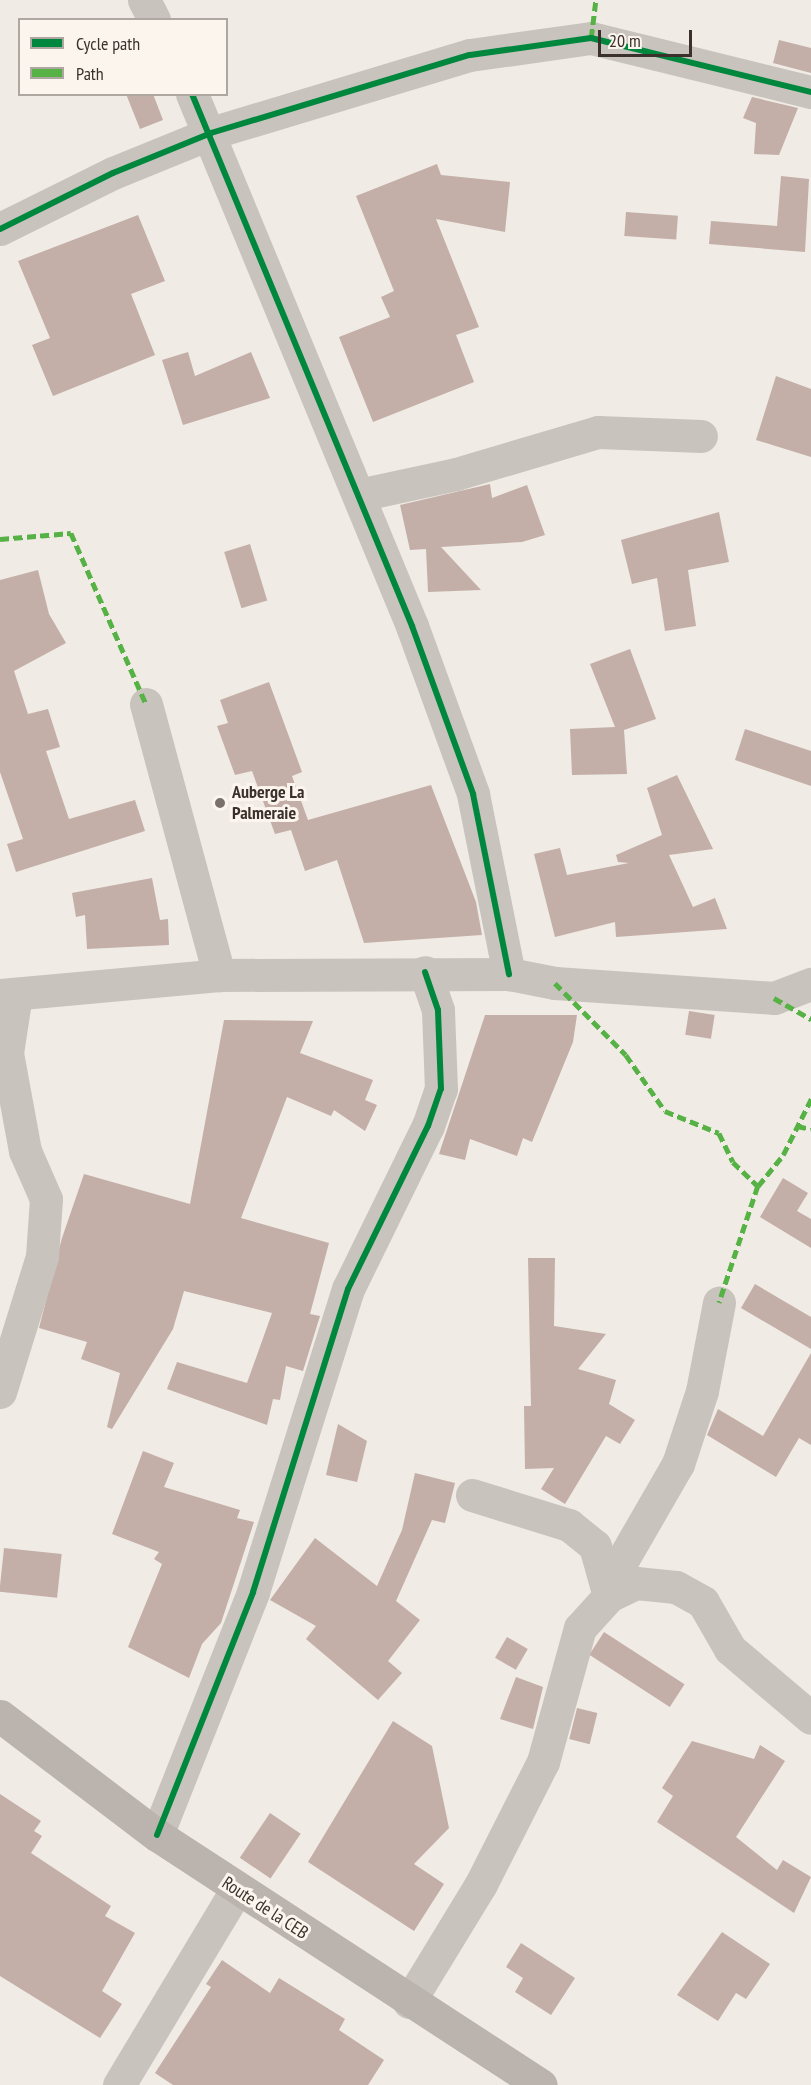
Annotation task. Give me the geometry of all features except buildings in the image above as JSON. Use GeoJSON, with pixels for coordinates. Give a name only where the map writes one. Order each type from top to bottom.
{"type":"FeatureCollection","features":[{"type":"Feature","properties":{"kind":"main road","name":"Route de la CEB"},"geometry":{"type":"LineString","coordinates":[[0,1716],[157,1835],[409,2002],[541,2085]]}},
{"type":"Feature","properties":{"kind":"street"},"geometry":{"type":"LineString","coordinates":[[144,0],[153,18]]}},
{"type":"Feature","properties":{"kind":"street"},"geometry":{"type":"LineString","coordinates":[[0,229],[113,173],[211,133],[470,55],[591,38],[811,92]]}},
{"type":"Feature","properties":{"kind":"street"},"geometry":{"type":"LineString","coordinates":[[193,96],[211,133],[300,361],[359,495],[473,794],[509,974]]}},
{"type":"Feature","properties":{"kind":"street"},"geometry":{"type":"LineString","coordinates":[[359,495],[456,474],[598,432],[701,436]]}},
{"type":"Feature","properties":{"kind":"street"},"geometry":{"type":"LineString","coordinates":[[146,704],[219,975]]}},
{"type":"Feature","properties":{"kind":"street"},"geometry":{"type":"LineString","coordinates":[[157,1835],[253,1592],[348,1289],[428,1126],[441,1089],[438,1011],[425,972]]}},
{"type":"Feature","properties":{"kind":"street"},"geometry":{"type":"LineString","coordinates":[[0,1392],[42,1256],[46,1199],[26,1151],[7,1053],[8,994],[219,975],[425,972],[509,974],[555,982],[774,998],[811,984]]}},
{"type":"Feature","properties":{"kind":"street"},"geometry":{"type":"LineString","coordinates":[[609,1596],[619,1566],[678,1464],[702,1391],[718,1303]]}},
{"type":"Feature","properties":{"kind":"street"},"geometry":{"type":"LineString","coordinates":[[472,1496],[569,1525],[595,1546],[609,1596]]}},
{"type":"Feature","properties":{"kind":"street"},"geometry":{"type":"LineString","coordinates":[[409,2002],[481,1884],[543,1762],[580,1628],[609,1596],[636,1582],[676,1587],[703,1602],[730,1649],[811,1718]]}},
{"type":"Feature","properties":{"kind":"street"},"geometry":{"type":"LineString","coordinates":[[119,2085],[237,1889]]}},
{"type":"Feature","properties":{"kind":"marked path"},"geometry":{"type":"LineString","coordinates":[[591,38],[596,0]]}},
{"type":"Feature","properties":{"kind":"marked path"},"geometry":{"type":"LineString","coordinates":[[0,539],[71,533],[146,704]]}},
{"type":"Feature","properties":{"kind":"marked path"},"geometry":{"type":"LineString","coordinates":[[555,983],[626,1055],[665,1111],[719,1133],[733,1162],[758,1186],[719,1303]]}},
{"type":"Feature","properties":{"kind":"marked path"},"geometry":{"type":"LineString","coordinates":[[774,998],[811,1019]]}},
{"type":"Feature","properties":{"kind":"marked path"},"geometry":{"type":"LineString","coordinates":[[758,1186],[783,1155],[811,1099]]}},
{"type":"Feature","properties":{"kind":"marked path"},"geometry":{"type":"LineString","coordinates":[[797,1126],[811,1129]]}},
{"type":"Feature","properties":{"kind":"cycle path"},"geometry":{"type":"LineString","coordinates":[[0,229],[113,173],[211,133],[470,55],[591,38],[811,92]]}},
{"type":"Feature","properties":{"kind":"cycle path"},"geometry":{"type":"LineString","coordinates":[[193,96],[412,626],[473,794],[509,974]]}},
{"type":"Feature","properties":{"kind":"cycle path"},"geometry":{"type":"LineString","coordinates":[[157,1835],[253,1592],[348,1289],[428,1126],[441,1089],[438,1010],[425,972]]}},
{"type":"Feature","properties":{"kind":"place","name":"Auberge La Palmeraie"},"geometry":{"type":"Point","coordinates":[220,803]}}]}
